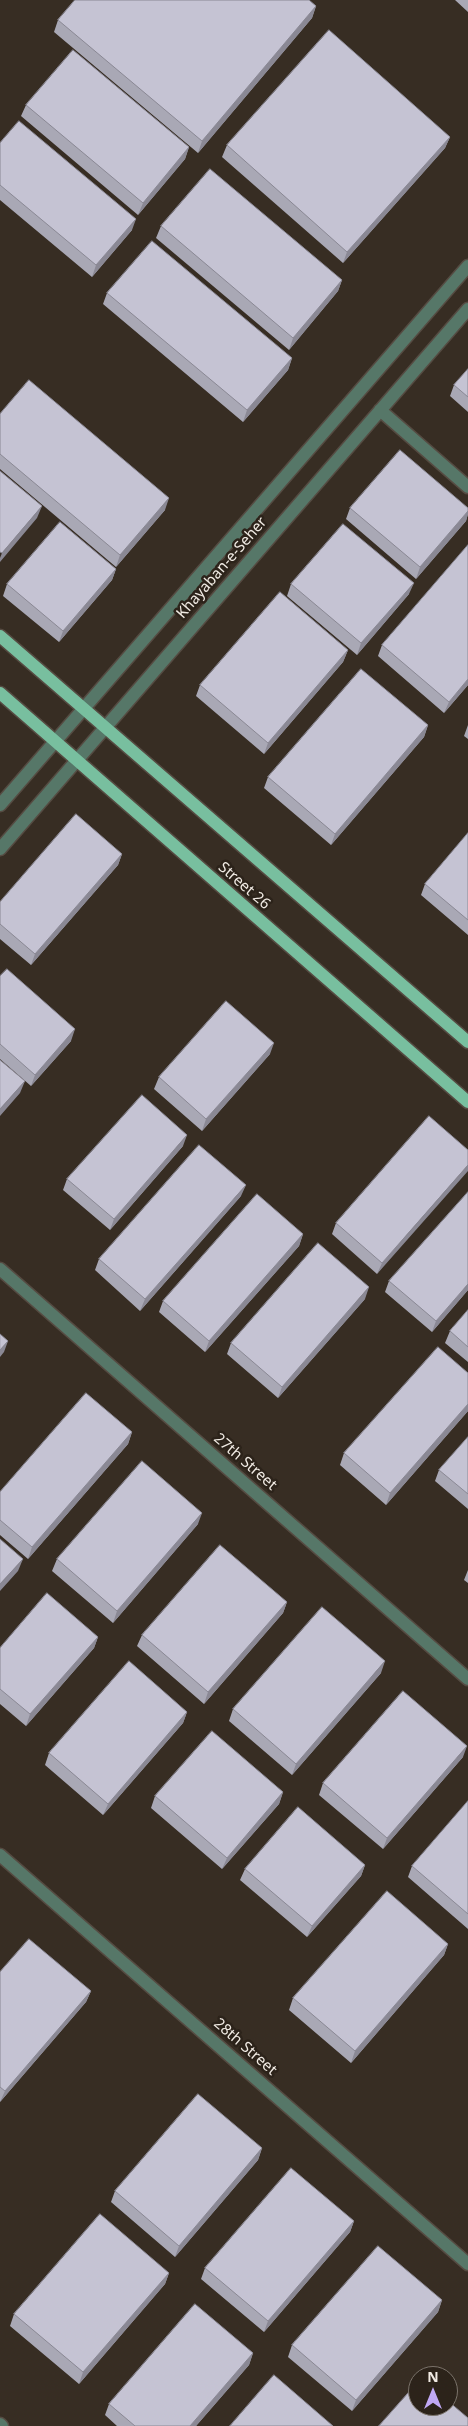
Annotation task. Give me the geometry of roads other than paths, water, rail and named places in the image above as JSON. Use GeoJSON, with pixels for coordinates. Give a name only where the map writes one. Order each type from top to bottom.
{"type":"FeatureCollection","features":[{"type":"Feature","properties":{"kind":"main road","name":"Street 26"},"geometry":{"type":"LineString","coordinates":[[0,636],[468,1042]]}},
{"type":"Feature","properties":{"kind":"main road","name":"Street 26"},"geometry":{"type":"LineString","coordinates":[[0,693],[468,1102]]}},
{"type":"Feature","properties":{"kind":"street","name":"Khayaban-e-Seher"},"geometry":{"type":"LineString","coordinates":[[0,805],[468,266]]}},
{"type":"Feature","properties":{"kind":"street","name":"Khayaban-e-Seher"},"geometry":{"type":"LineString","coordinates":[[0,849],[468,309]]}},
{"type":"Feature","properties":{"kind":"street"},"geometry":{"type":"LineString","coordinates":[[380,410],[468,487]]}},
{"type":"Feature","properties":{"kind":"street","name":"27th Street"},"geometry":{"type":"LineString","coordinates":[[0,1269],[468,1679]]}},
{"type":"Feature","properties":{"kind":"street","name":"28th Street"},"geometry":{"type":"LineString","coordinates":[[0,1855],[468,2264]]}}]}
